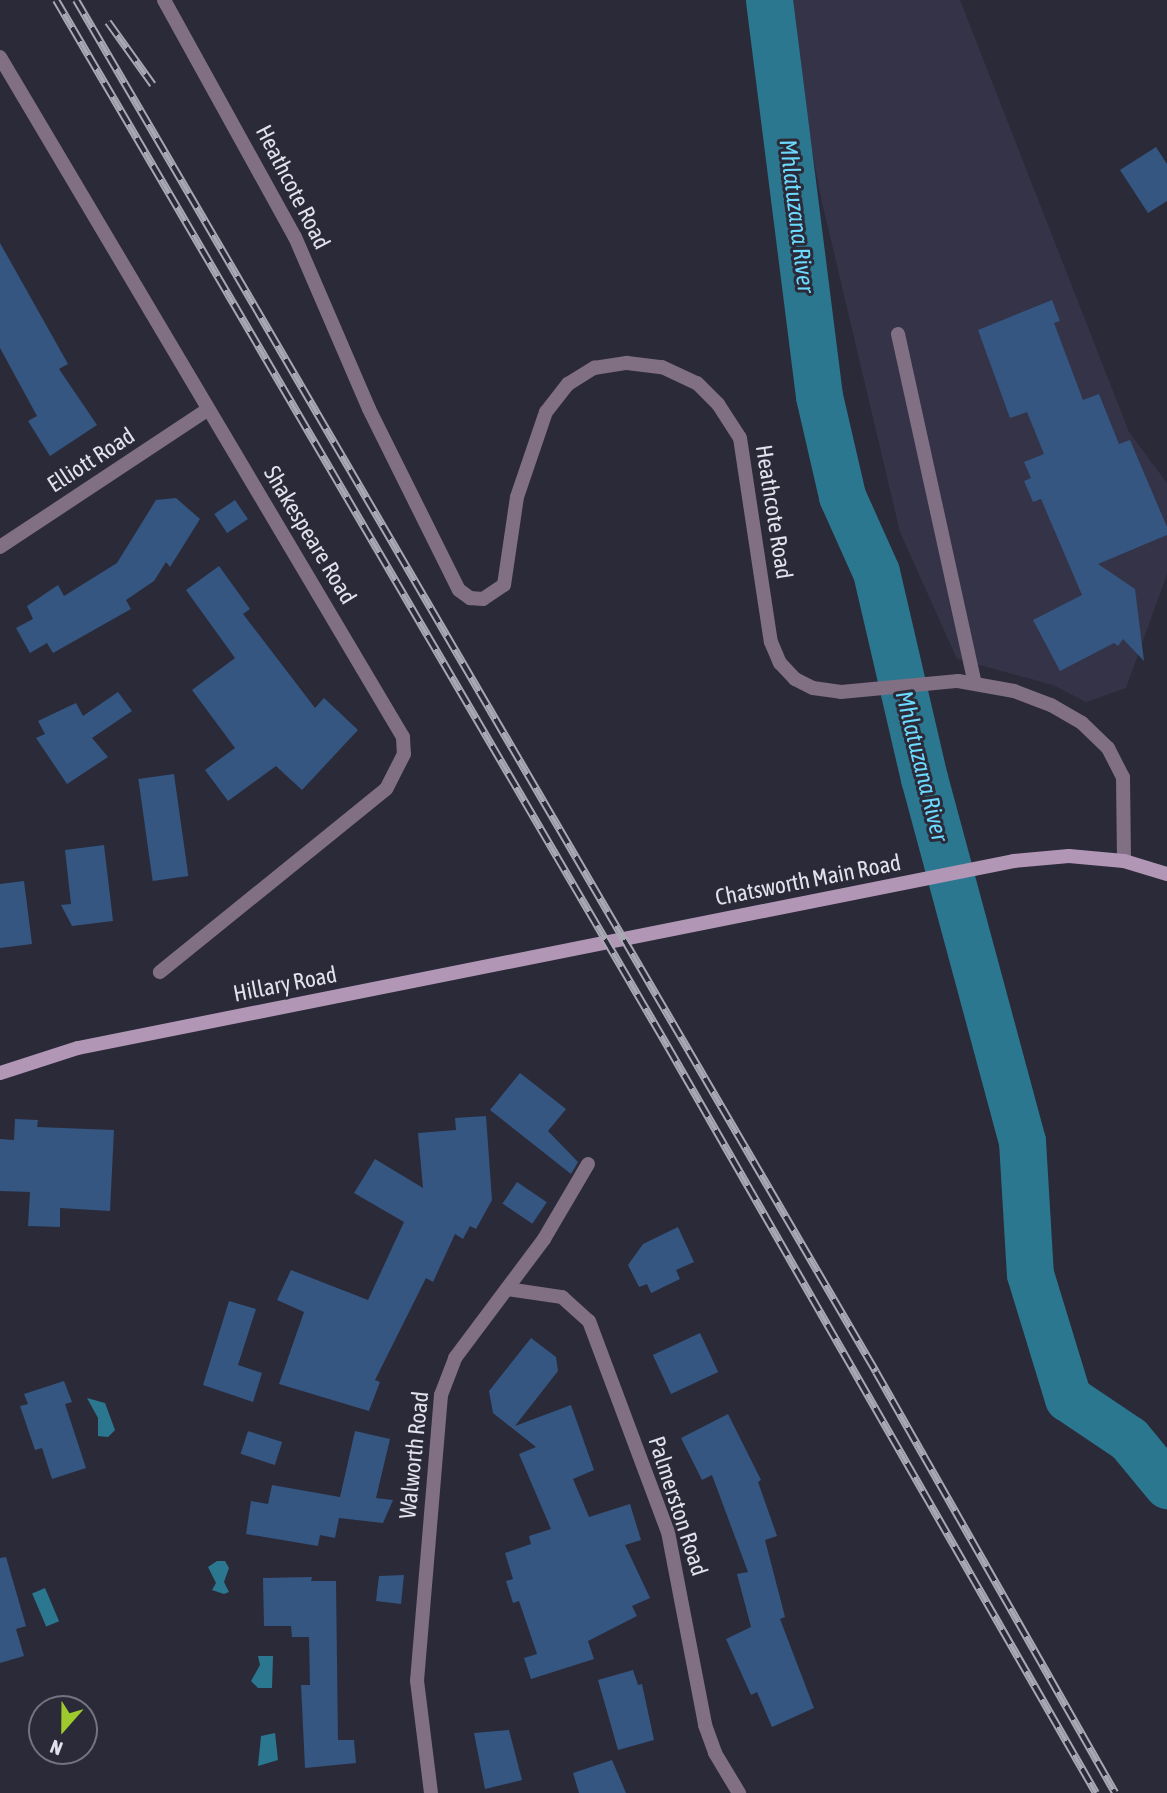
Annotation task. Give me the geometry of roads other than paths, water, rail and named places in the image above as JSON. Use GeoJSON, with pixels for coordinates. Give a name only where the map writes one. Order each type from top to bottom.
{"type":"FeatureCollection","features":[{"type":"Feature","properties":{"kind":"street","name":"Heathcote Road"},"geometry":{"type":"LineString","coordinates":[[164,0],[295,237],[369,409],[459,590],[470,598],[483,599],[504,585],[517,497],[545,412],[568,384],[594,368],[627,363],[662,367],[697,383],[718,404],[740,438],[771,642],[780,663],[813,688],[841,692],[958,681],[975,683],[1051,705],[1082,723],[1108,748],[1123,777],[1125,861]]}},
{"type":"Feature","properties":{"kind":"street","name":"Shakespeare Road"},"geometry":{"type":"LineString","coordinates":[[0,57],[207,411],[393,714],[403,737],[404,754],[386,789],[160,972]]}},
{"type":"Feature","properties":{"kind":"street"},"geometry":{"type":"LineString","coordinates":[[898,334],[975,683]]}},
{"type":"Feature","properties":{"kind":"street","name":"Elliott Road"},"geometry":{"type":"LineString","coordinates":[[0,547],[207,411]]}},
{"type":"Feature","properties":{"kind":"street","name":"Chatsworth Main Road"},"geometry":{"type":"LineString","coordinates":[[582,948],[1014,861],[1069,856],[1125,861],[1167,874]]}},
{"type":"Feature","properties":{"kind":"street","name":"Hillary Road"},"geometry":{"type":"LineString","coordinates":[[0,1073],[78,1048],[582,948]]}},
{"type":"Feature","properties":{"kind":"street","name":"Walworth Road"},"geometry":{"type":"LineString","coordinates":[[431,1793],[417,1681],[436,1419],[455,1358],[544,1239],[587,1164]]}},
{"type":"Feature","properties":{"kind":"street","name":"Palmerston Road"},"geometry":{"type":"LineString","coordinates":[[507,1289],[562,1297],[589,1321],[668,1532],[705,1725],[715,1754],[739,1793]]}},
{"type":"Feature","properties":{"kind":"water"},"geometry":{"type":"Polygon","coordinates":[[[87,1398],[105,1403],[115,1430],[108,1437],[98,1436],[98,1418],[87,1398]]]}},
{"type":"Feature","properties":{"kind":"water"},"geometry":{"type":"Polygon","coordinates":[[[217,1561],[225,1561],[229,1568],[224,1582],[229,1592],[224,1594],[212,1590],[216,1583],[208,1567],[217,1561]]]}},
{"type":"Feature","properties":{"kind":"water"},"geometry":{"type":"Polygon","coordinates":[[[45,1588],[59,1621],[46,1627],[32,1593],[45,1588]]]}},
{"type":"Feature","properties":{"kind":"water"},"geometry":{"type":"Polygon","coordinates":[[[258,1656],[273,1656],[272,1688],[258,1688],[251,1681],[260,1665],[258,1656]]]}},
{"type":"Feature","properties":{"kind":"water"},"geometry":{"type":"Polygon","coordinates":[[[275,1733],[278,1760],[258,1766],[261,1736],[275,1733]]]}},
{"type":"Feature","properties":{"kind":"waterway","name":"Mhlatuzana River"},"geometry":{"type":"LineString","coordinates":[[769,0],[819,396],[842,496],[876,572],[924,778],[1022,1141],[1030,1274],[1068,1398],[1129,1439],[1167,1485]]}},
{"type":"Feature","properties":{"kind":"railway"},"geometry":{"type":"LineString","coordinates":[[56,0],[668,1047],[1096,1793]]}},
{"type":"Feature","properties":{"kind":"railway"},"geometry":{"type":"LineString","coordinates":[[76,0],[876,1372],[1115,1793]]}},
{"type":"Feature","properties":{"kind":"railway"},"geometry":{"type":"LineString","coordinates":[[108,22],[153,85]]}}]}
